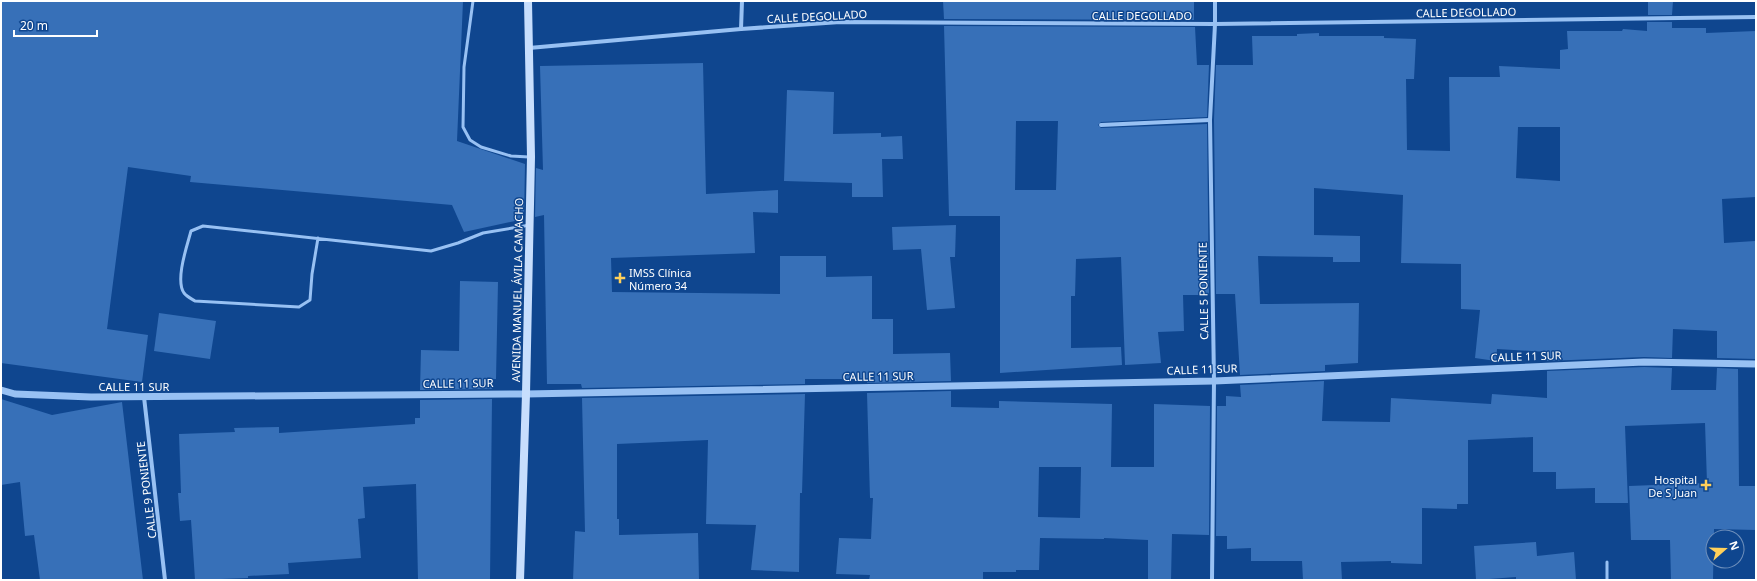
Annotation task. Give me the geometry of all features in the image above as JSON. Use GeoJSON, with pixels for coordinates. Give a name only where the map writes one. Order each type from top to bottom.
{"type":"FeatureCollection","features":[{"type":"Feature","properties":{"kind":"main road","name":"AVENIDA MANUEL ÁVILA CAMACHO"},"geometry":{"type":"LineString","coordinates":[[520,580],[531,157],[528,1]]}},
{"type":"Feature","properties":{"kind":"street"},"geometry":{"type":"LineString","coordinates":[[742,1],[742,29]]}},
{"type":"Feature","properties":{"kind":"street","name":"CALLE 5 PONIENTE"},"geometry":{"type":"LineString","coordinates":[[1212,580],[1214,381],[1210,120],[1215,1]]}},
{"type":"Feature","properties":{"kind":"street","name":"CALLE DEGOLLADO"},"geometry":{"type":"LineString","coordinates":[[529,48],[840,22],[1215,24],[1756,17]]}},
{"type":"Feature","properties":{"kind":"street"},"geometry":{"type":"LineString","coordinates":[[1101,125],[1210,120]]}},
{"type":"Feature","properties":{"kind":"street","name":"CALLE 11 SUR"},"geometry":{"type":"LineString","coordinates":[[1,390],[15,394],[91,397],[526,394],[1214,381],[1644,362],[1756,364]]}},
{"type":"Feature","properties":{"kind":"street","name":"CALLE 9 PONIENTE"},"geometry":{"type":"LineString","coordinates":[[144,397],[165,580]]}},
{"type":"Feature","properties":{"kind":"lane"},"geometry":{"type":"LineString","coordinates":[[472,1],[464,67],[463,127],[470,140],[481,147],[511,156],[531,157]]}},
{"type":"Feature","properties":{"kind":"lane"},"geometry":{"type":"LineString","coordinates":[[318,238],[312,274],[310,300],[300,307],[195,301],[185,295],[180,285],[184,255],[192,231],[203,226],[318,238],[431,251],[484,233],[530,225]]}},
{"type":"Feature","properties":{"kind":"lane"},"geometry":{"type":"LineString","coordinates":[[1607,580],[1608,562]]}},
{"type":"Feature","properties":{"kind":"building"},"geometry":{"type":"Polygon","coordinates":[[[1,1],[463,1],[457,141],[525,164],[524,219],[464,232],[452,205],[190,182],[191,176],[128,167],[107,329],[148,335],[142,382],[1,363],[1,1]]]}},
{"type":"Feature","properties":{"kind":"building"},"geometry":{"type":"Polygon","coordinates":[[[943,1],[1194,1],[1194,20],[944,19],[943,1]]]}},
{"type":"Feature","properties":{"kind":"building"},"geometry":{"type":"Polygon","coordinates":[[[1648,1],[1673,1],[1672,15],[1648,15],[1648,1]]]}},
{"type":"Feature","properties":{"kind":"building"},"geometry":{"type":"Polygon","coordinates":[[[1647,22],[1672,22],[1672,28],[1706,28],[1706,33],[1756,31],[1756,197],[1722,199],[1724,243],[1755,241],[1756,359],[1717,358],[1717,331],[1673,329],[1672,358],[1644,357],[1547,361],[1548,352],[1497,349],[1496,361],[1475,358],[1480,310],[1461,309],[1461,264],[1401,263],[1403,195],[1314,188],[1314,235],[1360,236],[1360,262],[1333,262],[1333,257],[1258,256],[1260,304],[1359,303],[1358,363],[1325,365],[1325,371],[1240,375],[1235,294],[1216,294],[1214,120],[1216,65],[1253,65],[1252,36],[1297,36],[1297,34],[1319,33],[1319,36],[1384,36],[1384,38],[1416,39],[1414,79],[1406,79],[1407,150],[1450,151],[1449,77],[1500,77],[1499,66],[1560,69],[1560,50],[1568,49],[1567,31],[1622,31],[1623,29],[1647,31],[1647,22]],[[1518,127],[1516,178],[1560,181],[1560,127],[1518,127]]]}},
{"type":"Feature","properties":{"kind":"building"},"geometry":{"type":"Polygon","coordinates":[[[944,26],[1195,27],[1197,65],[1209,65],[1207,117],[1101,122],[1098,125],[1101,128],[1207,124],[1209,295],[1183,295],[1184,331],[1158,332],[1161,363],[1125,365],[1121,257],[1076,259],[1075,296],[1071,296],[1071,348],[1121,347],[1122,365],[1000,373],[1000,216],[949,216],[944,26]],[[1016,121],[1015,190],[1056,190],[1058,121],[1016,121]]]}},
{"type":"Feature","properties":{"kind":"building"},"geometry":{"type":"Polygon","coordinates":[[[703,63],[706,194],[778,190],[778,213],[753,212],[755,253],[611,258],[612,292],[780,294],[780,256],[826,256],[826,277],[872,276],[872,319],[893,319],[893,354],[950,353],[951,381],[867,383],[867,379],[805,379],[805,384],[582,388],[581,384],[547,384],[544,215],[535,217],[536,168],[543,170],[540,66],[703,63]]]}},
{"type":"Feature","properties":{"kind":"building"},"geometry":{"type":"Polygon","coordinates":[[[787,90],[834,92],[833,134],[881,133],[881,137],[902,136],[903,159],[882,159],[883,197],[852,197],[852,183],[784,181],[787,90]]]}},
{"type":"Feature","properties":{"kind":"building"},"geometry":{"type":"Polygon","coordinates":[[[956,225],[955,257],[950,257],[955,308],[927,310],[921,249],[893,250],[892,227],[956,225]]]}},
{"type":"Feature","properties":{"kind":"building"},"geometry":{"type":"Polygon","coordinates":[[[460,281],[498,282],[496,379],[492,379],[492,389],[420,390],[421,350],[459,351],[460,281]]]}},
{"type":"Feature","properties":{"kind":"building"},"geometry":{"type":"Polygon","coordinates":[[[159,313],[216,321],[210,359],[154,351],[159,313]]]}},
{"type":"Feature","properties":{"kind":"building"},"geometry":{"type":"Polygon","coordinates":[[[1644,367],[1672,368],[1671,390],[1716,390],[1717,368],[1738,369],[1739,486],[1756,486],[1756,530],[1705,529],[1705,569],[1713,569],[1713,580],[1671,580],[1670,540],[1631,540],[1629,486],[1707,483],[1705,423],[1625,426],[1628,503],[1595,503],[1595,488],[1556,489],[1556,472],[1533,472],[1533,437],[1468,440],[1468,504],[1457,504],[1457,509],[1422,508],[1422,564],[1391,563],[1391,561],[1341,562],[1342,580],[1303,580],[1302,561],[1251,561],[1251,548],[1227,549],[1227,536],[1216,536],[1217,406],[1226,406],[1226,396],[1241,397],[1240,385],[1324,381],[1322,421],[1390,422],[1391,398],[1491,404],[1492,394],[1547,398],[1547,371],[1644,367]]]}},
{"type":"Feature","properties":{"kind":"building"},"geometry":{"type":"Polygon","coordinates":[[[951,391],[951,407],[999,408],[999,401],[1112,404],[1111,467],[1154,467],[1154,404],[1210,406],[1209,535],[1172,534],[1171,580],[1148,580],[1148,540],[1104,538],[1040,538],[1039,570],[983,572],[983,580],[869,580],[870,575],[836,574],[839,538],[871,539],[873,498],[870,498],[867,393],[951,391]],[[1039,467],[1038,517],[1080,518],[1081,467],[1039,467]]]}},
{"type":"Feature","properties":{"kind":"building"},"geometry":{"type":"Polygon","coordinates":[[[805,394],[802,493],[800,493],[799,572],[751,570],[756,525],[706,524],[708,440],[617,444],[617,519],[619,519],[619,535],[698,533],[699,580],[573,580],[575,531],[585,532],[582,398],[805,394]]]}},
{"type":"Feature","properties":{"kind":"building"},"geometry":{"type":"Polygon","coordinates":[[[1,399],[52,415],[122,402],[143,580],[40,580],[34,535],[25,536],[20,482],[1,485],[1,399]]]}},
{"type":"Feature","properties":{"kind":"building"},"geometry":{"type":"Polygon","coordinates":[[[492,399],[490,580],[418,580],[416,484],[363,487],[365,518],[358,519],[361,558],[288,563],[289,574],[248,576],[248,578],[195,580],[191,520],[180,521],[178,493],[181,493],[179,434],[235,432],[234,428],[279,427],[279,433],[415,424],[415,418],[420,418],[420,400],[492,399]]]}},
{"type":"Feature","properties":{"kind":"building"},"geometry":{"type":"Polygon","coordinates":[[[1536,542],[1537,556],[1574,552],[1576,580],[1516,580],[1516,577],[1476,580],[1474,546],[1536,542]]]}},
{"type":"Feature","properties":{"kind":"place","name":"IMSS Clínica Número 34"},"geometry":{"type":"Point","coordinates":[620,278]}},
{"type":"Feature","properties":{"kind":"place","name":"Hospital De S Juan"},"geometry":{"type":"Point","coordinates":[1706,485]}}]}
